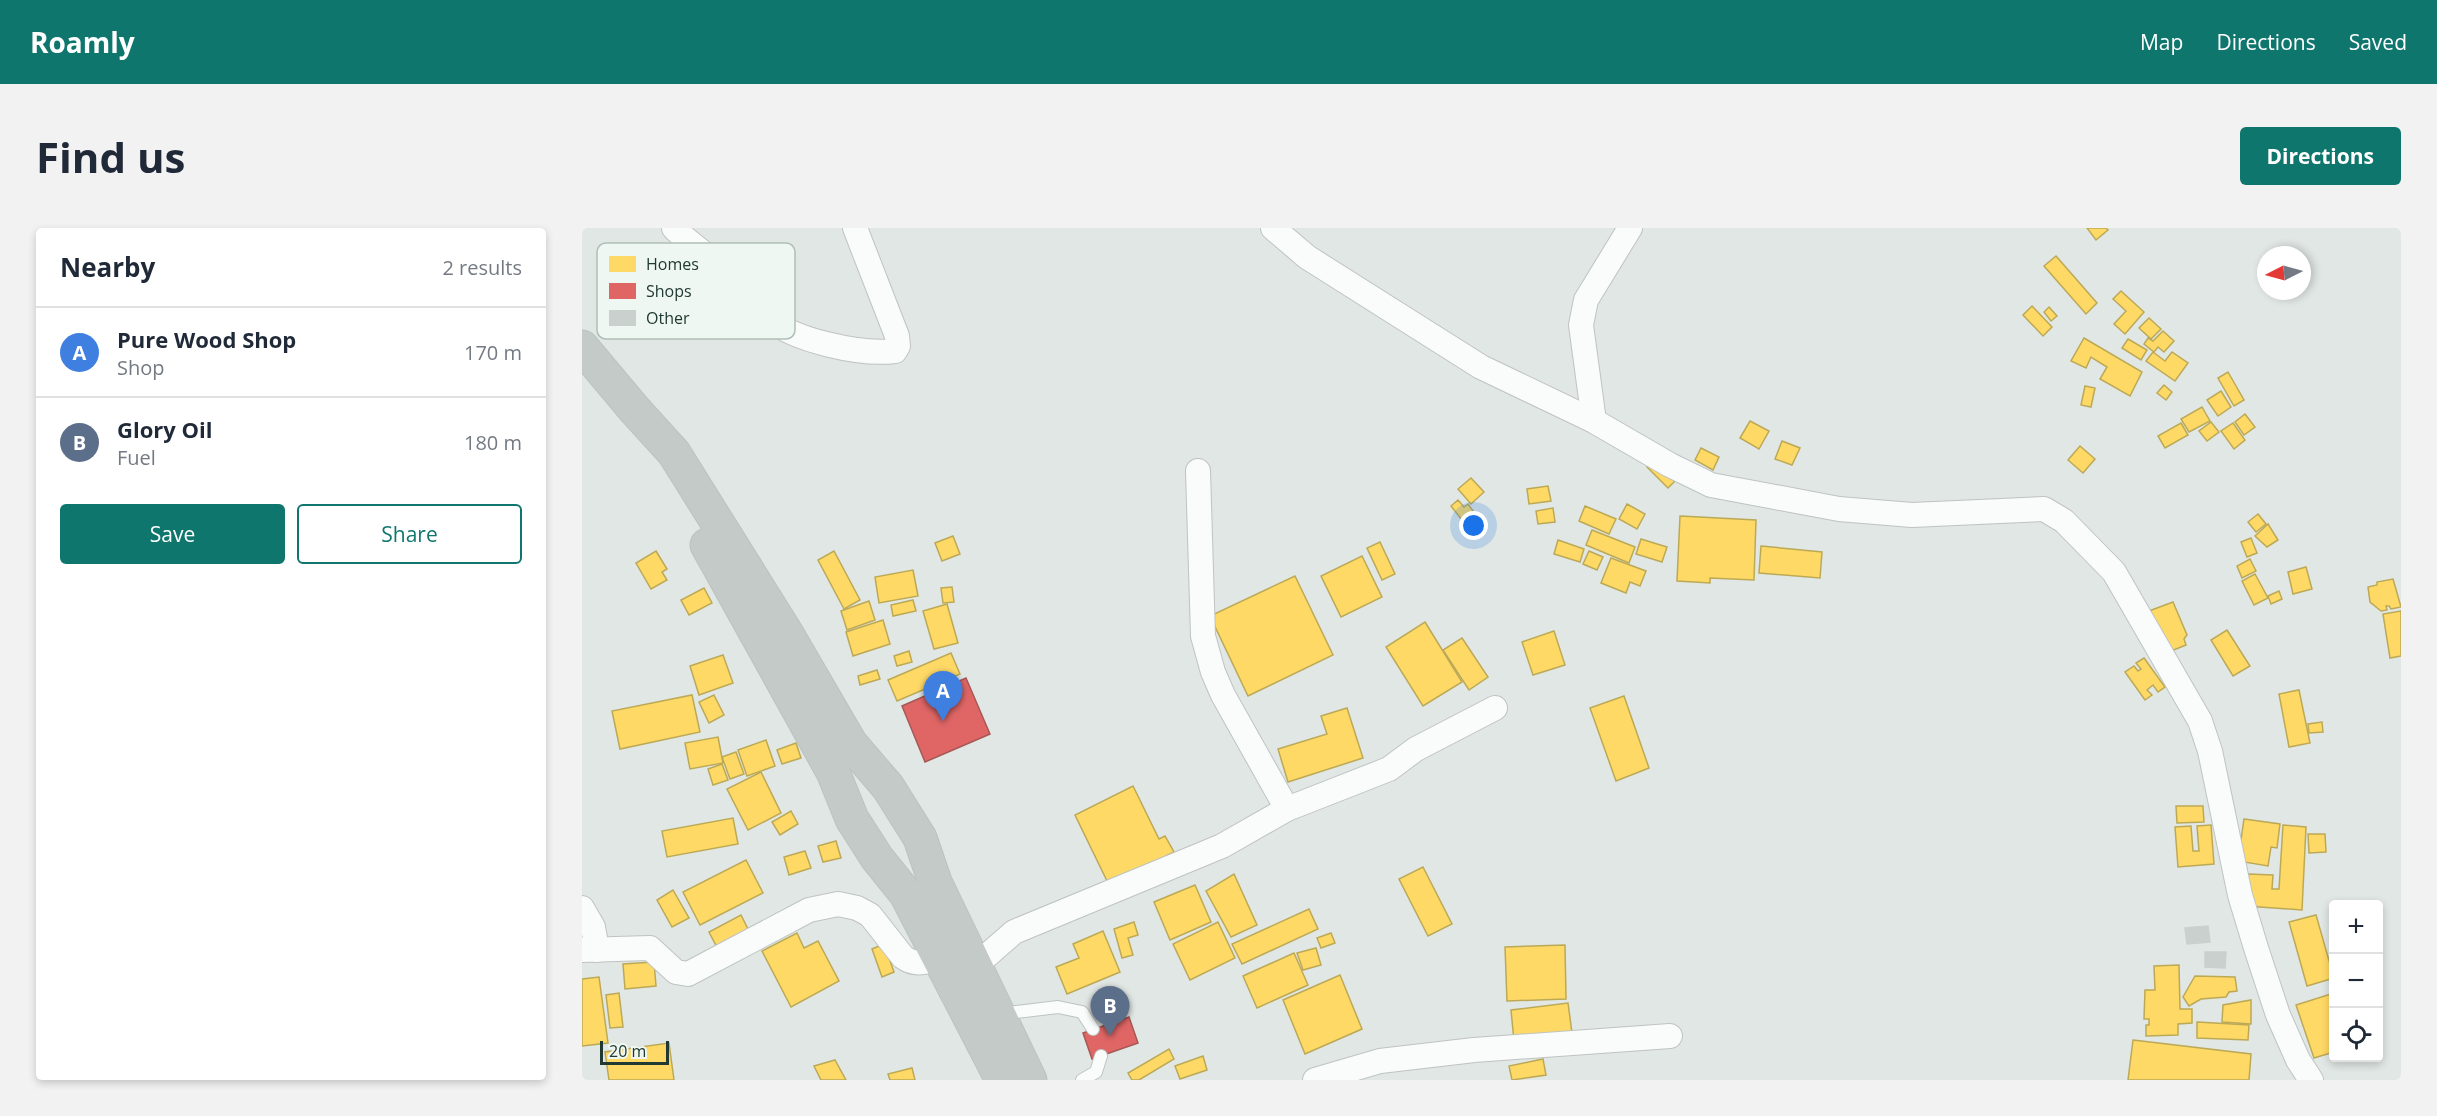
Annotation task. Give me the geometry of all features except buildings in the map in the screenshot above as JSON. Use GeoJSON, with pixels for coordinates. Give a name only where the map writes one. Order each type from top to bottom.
{"type":"FeatureCollection","features":[{"type":"Feature","properties":{"kind":"highway"},"geometry":{"type":"LineString","coordinates":[[582,347],[674,453],[787,634],[851,744],[888,787],[920,838],[935,882],[1030,1080]]}},
{"type":"Feature","properties":{"kind":"highway"},"geometry":{"type":"LineString","coordinates":[[634,409],[834,772],[852,819],[877,858],[906,894],[1002,1080]]}},
{"type":"Feature","properties":{"kind":"street"},"geometry":{"type":"LineString","coordinates":[[674,228],[688,243]]}},
{"type":"Feature","properties":{"kind":"street"},"geometry":{"type":"LineString","coordinates":[[795,333],[846,349],[895,351],[898,346],[897,336],[855,228]]}},
{"type":"Feature","properties":{"kind":"street"},"geometry":{"type":"LineString","coordinates":[[1273,228],[1306,257],[1482,367],[1594,421],[1670,465],[1711,485],[1839,509],[1912,515],[2044,509],[2064,521],[2114,572],[2200,721],[2210,751],[2240,895],[2256,948],[2278,1015],[2309,1080]]}},
{"type":"Feature","properties":{"kind":"street"},"geometry":{"type":"LineString","coordinates":[[1594,421],[1581,325],[1586,300],[1630,228]]}},
{"type":"Feature","properties":{"kind":"street"},"geometry":{"type":"LineString","coordinates":[[1198,471],[1203,636],[1223,695],[1287,809]]}},
{"type":"Feature","properties":{"kind":"street"},"geometry":{"type":"LineString","coordinates":[[975,966],[1014,932],[1222,846],[1287,809],[1389,769],[1416,749],[1495,708]]}},
{"type":"Feature","properties":{"kind":"street"},"geometry":{"type":"LineString","coordinates":[[582,908],[593,927],[590,950],[650,948],[676,972],[688,974],[809,910],[838,904],[857,908],[870,915],[909,962],[916,964],[939,958]]}},
{"type":"Feature","properties":{"kind":"street"},"geometry":{"type":"LineString","coordinates":[[1315,1080],[1380,1060],[1474,1050],[1670,1036]]}},
{"type":"Feature","properties":{"kind":"lane"},"geometry":{"type":"LineString","coordinates":[[997,1014],[1058,1007],[1082,1012],[1093,1029]]}},
{"type":"Feature","properties":{"kind":"lane"},"geometry":{"type":"LineString","coordinates":[[1082,1080],[1096,1072],[1101,1056]]}},
{"type":"Feature","properties":{"kind":"place","name":"Pure Wood Shop"},"geometry":{"type":"Point","coordinates":[943,721]}},
{"type":"Feature","properties":{"kind":"place","name":"Glory Oil"},"geometry":{"type":"Point","coordinates":[1110,1036]}}]}
